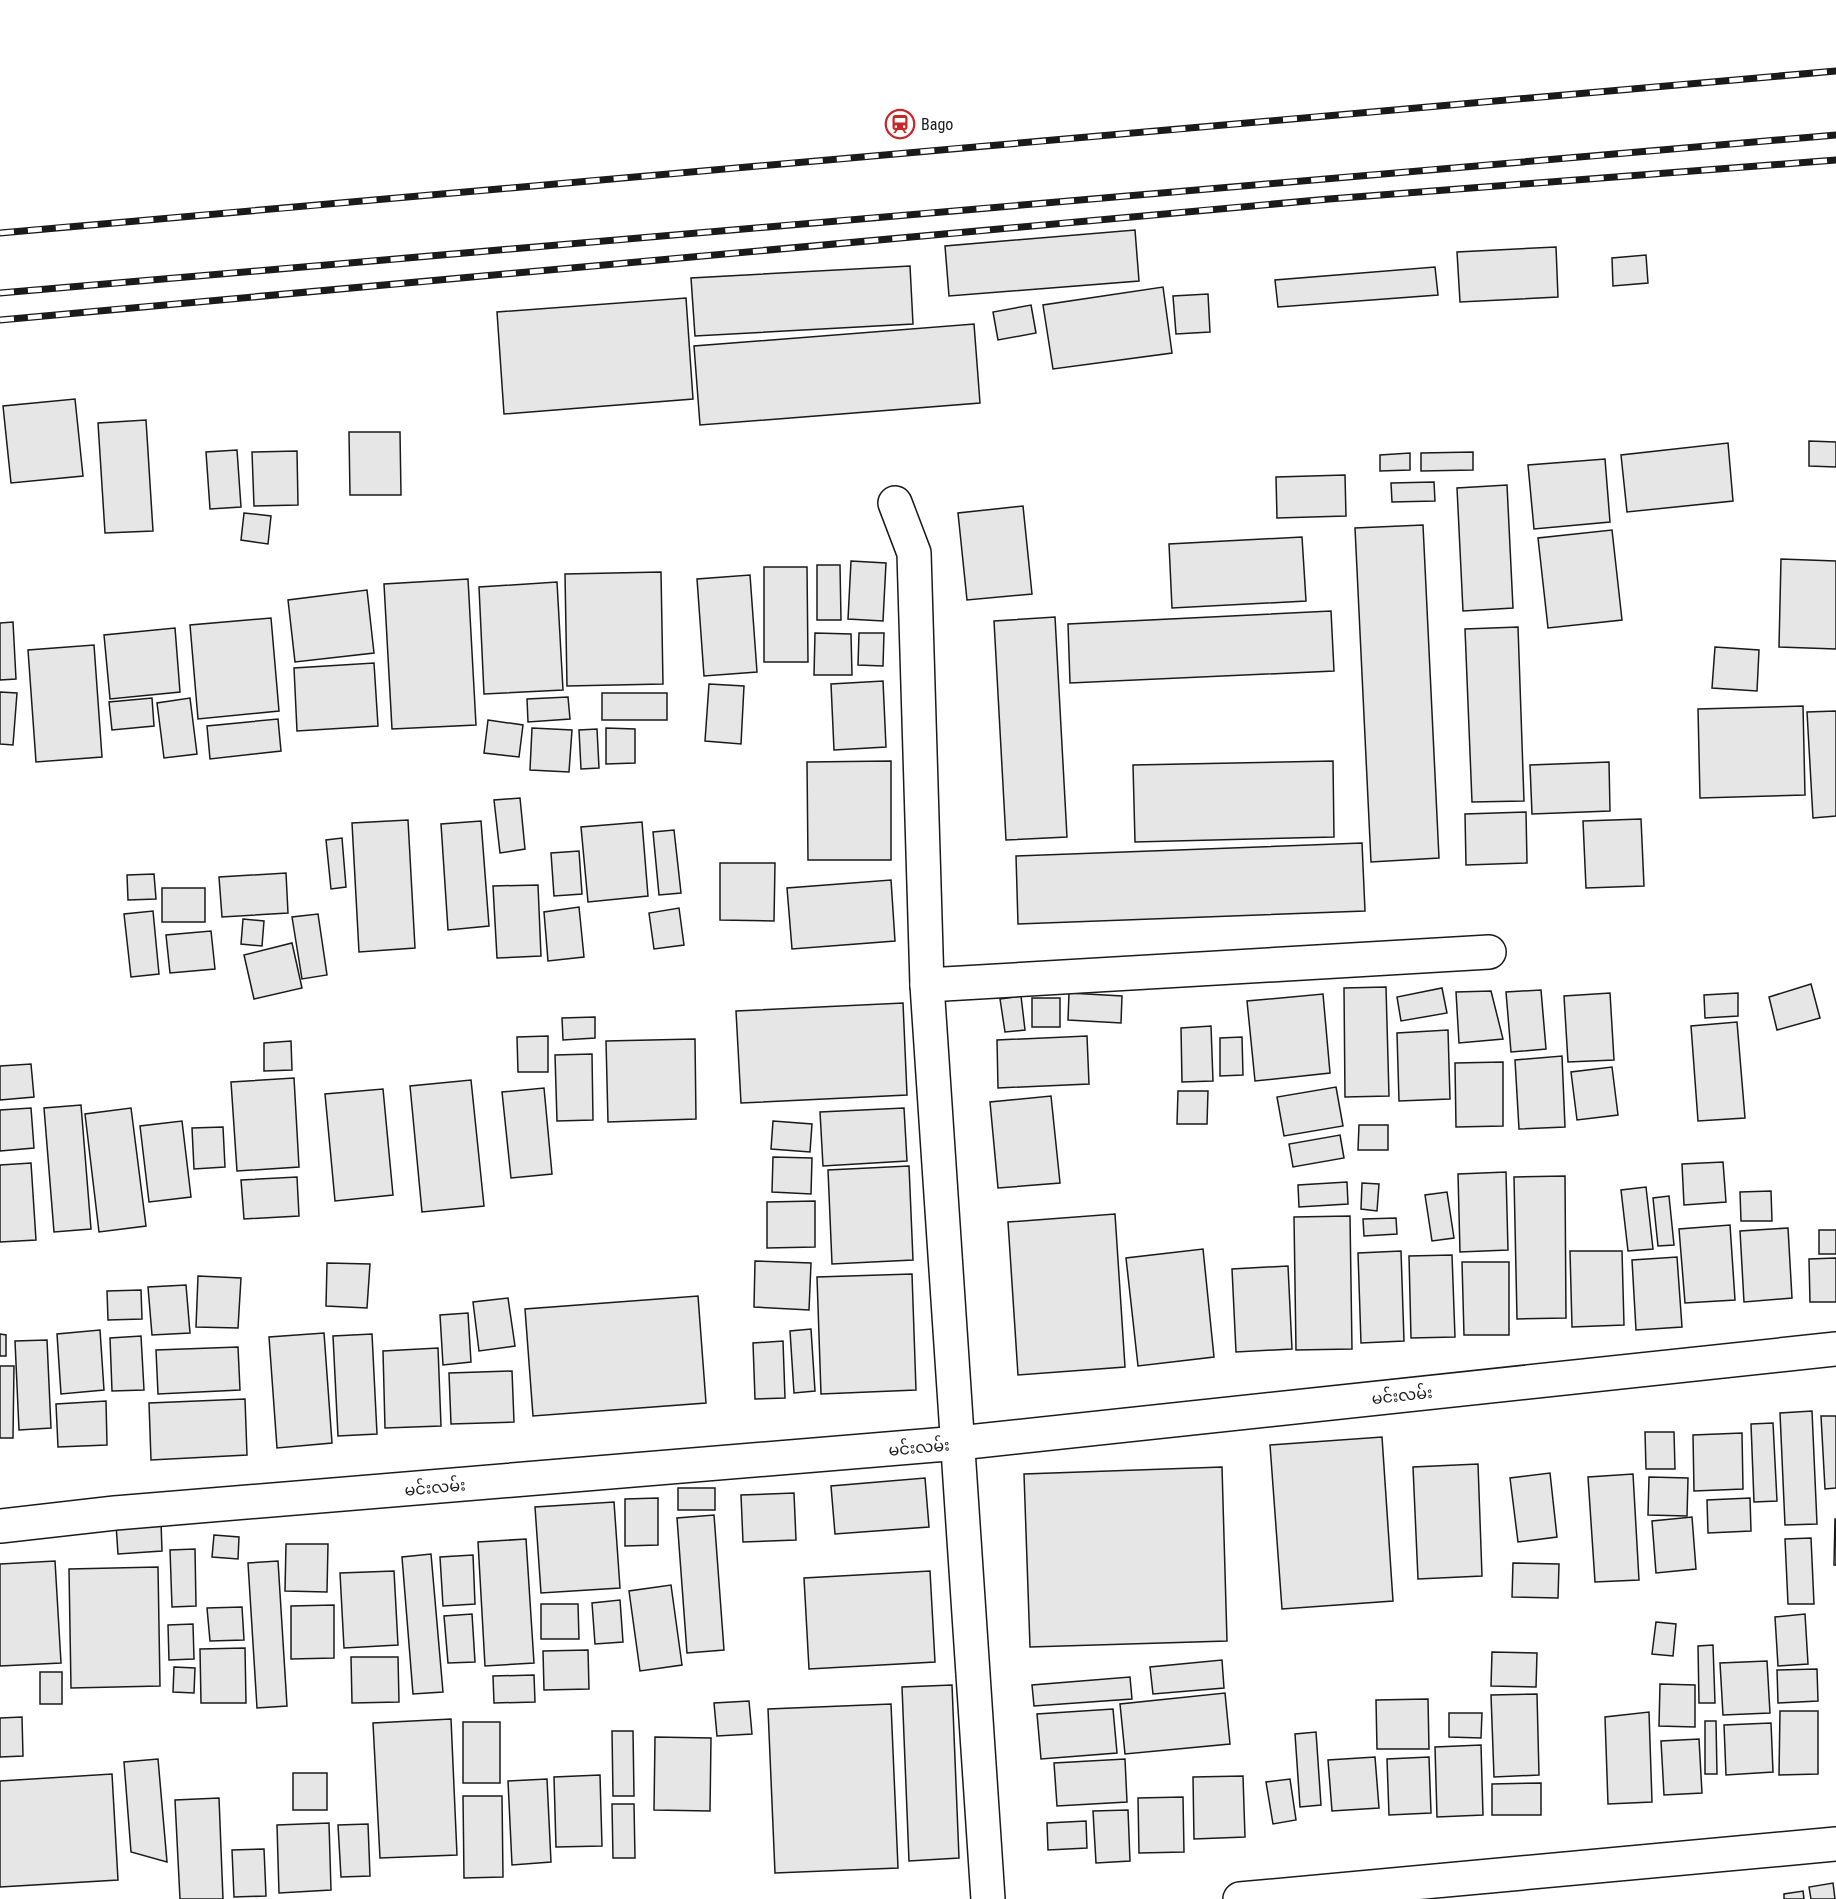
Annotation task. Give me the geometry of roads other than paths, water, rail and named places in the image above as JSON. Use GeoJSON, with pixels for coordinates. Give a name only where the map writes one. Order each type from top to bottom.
{"type":"FeatureCollection","features":[{"type":"Feature","properties":{"kind":"street"},"geometry":{"type":"LineString","coordinates":[[895,503],[914,553],[927,985],[960,1443],[988,1899]]}},
{"type":"Feature","properties":{"kind":"street"},"geometry":{"type":"LineString","coordinates":[[927,985],[1489,952]]}},
{"type":"Feature","properties":{"kind":"street","name":"မင်းလမ်း"},"geometry":{"type":"LineString","coordinates":[[0,1526],[115,1513],[960,1443],[1836,1349]]}},
{"type":"Feature","properties":{"kind":"street"},"geometry":{"type":"LineString","coordinates":[[1240,1899],[1836,1844]]}},
{"type":"Feature","properties":{"kind":"railway"},"geometry":{"type":"LineString","coordinates":[[0,233],[1836,71]]}},
{"type":"Feature","properties":{"kind":"railway"},"geometry":{"type":"LineString","coordinates":[[0,293],[1836,135]]}},
{"type":"Feature","properties":{"kind":"railway"},"geometry":{"type":"LineString","coordinates":[[0,320],[1329,199],[1836,160]]}},
{"type":"Feature","properties":{"kind":"place","name":"Bago"},"geometry":{"type":"Point","coordinates":[900,124]}}]}
